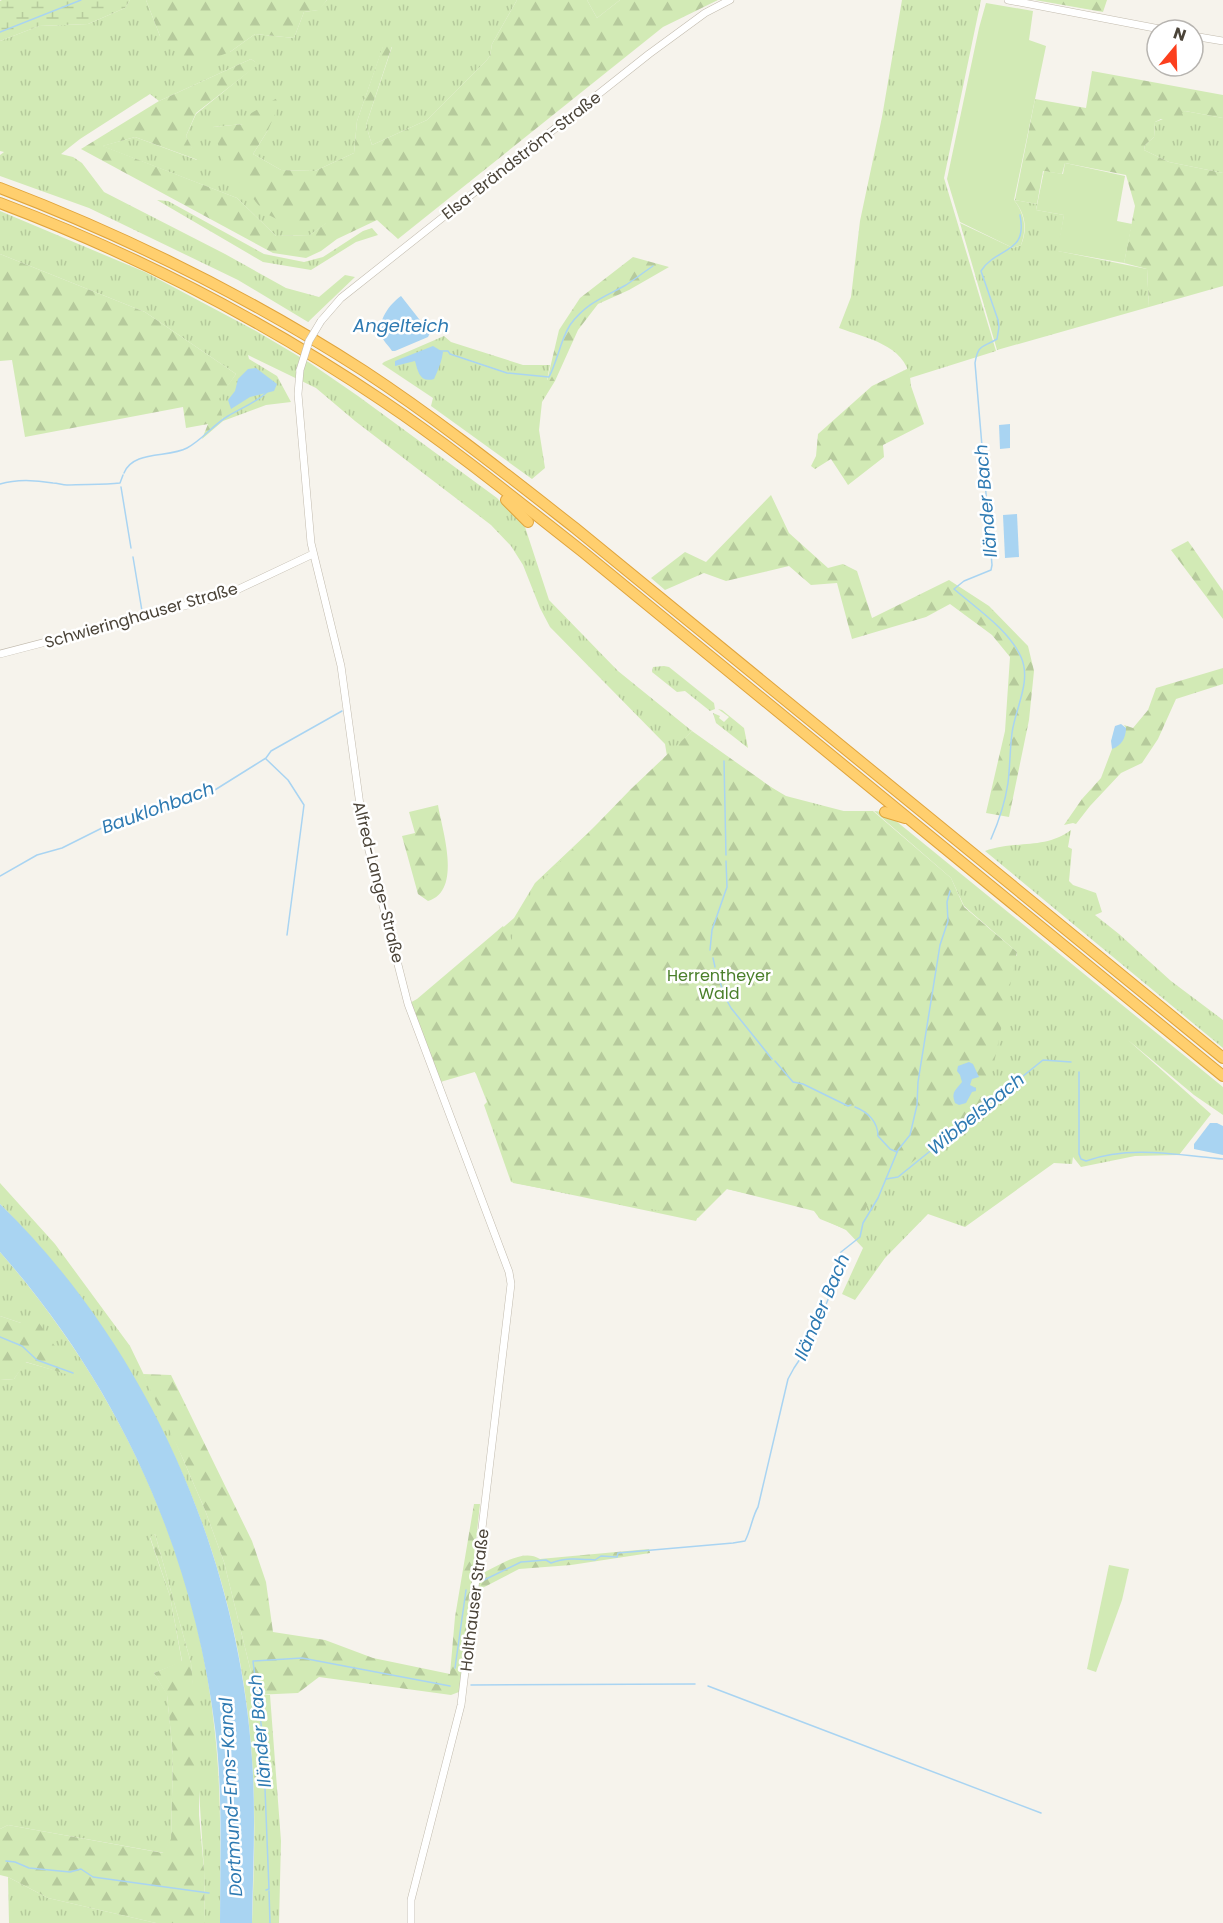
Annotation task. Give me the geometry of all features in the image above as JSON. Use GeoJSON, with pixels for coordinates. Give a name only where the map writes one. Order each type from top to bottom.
{"type":"FeatureCollection","features":[{"type":"Feature","properties":{"kind":"highway"},"geometry":{"type":"LineString","coordinates":[[0,188],[110,233],[229,291],[324,346],[415,407],[504,473],[610,557],[1223,1058]]}},
{"type":"Feature","properties":{"kind":"highway"},"geometry":{"type":"LineString","coordinates":[[0,203],[102,244],[225,304],[315,357],[375,396],[492,480],[1223,1076]]}},
{"type":"Feature","properties":{"kind":"highway"},"geometry":{"type":"LineString","coordinates":[[492,480],[504,499],[528,522]]}},
{"type":"Feature","properties":{"kind":"highway"},"geometry":{"type":"LineString","coordinates":[[885,812],[909,819]]}},
{"type":"Feature","properties":{"kind":"street","name":"Elsa-Brändström-Straße"},"geometry":{"type":"LineString","coordinates":[[300,370],[309,341],[321,321],[341,298],[649,54],[705,13],[730,0]]}},
{"type":"Feature","properties":{"kind":"street"},"geometry":{"type":"LineString","coordinates":[[1008,0],[1145,26]]}},
{"type":"Feature","properties":{"kind":"street"},"geometry":{"type":"LineString","coordinates":[[1205,38],[1223,41]]}},
{"type":"Feature","properties":{"kind":"street","name":"Alfred-Lange-Straße"},"geometry":{"type":"LineString","coordinates":[[300,370],[298,402],[313,554],[341,666],[363,827],[408,1004],[508,1272]]}},
{"type":"Feature","properties":{"kind":"street","name":"Schwieringhauser Straße"},"geometry":{"type":"LineString","coordinates":[[0,654],[226,594],[313,554]]}},
{"type":"Feature","properties":{"kind":"street","name":"Holthauser Straße"},"geometry":{"type":"LineString","coordinates":[[411,1923],[411,1900],[461,1705],[511,1284],[508,1272]]}},
{"type":"Feature","properties":{"kind":"green space"},"geometry":{"type":"Polygon","coordinates":[[[130,0],[146,0],[160,36],[230,52],[255,34],[294,38],[304,12],[318,10],[327,0],[517,0],[492,44],[490,56],[427,120],[372,145],[366,125],[392,47],[383,47],[357,121],[354,153],[315,171],[281,170],[253,154],[268,130],[243,124],[213,127],[328,222],[310,235],[276,236],[237,198],[102,146],[135,137],[197,160],[186,136],[196,114],[258,64],[251,59],[159,101],[150,94],[80,139],[61,154],[73,157],[82,163],[104,192],[286,288],[319,297],[345,275],[355,277],[308,322],[238,280],[89,208],[0,176],[0,155],[4,152],[0,151],[0,41],[39,26],[88,24],[125,8],[130,0]]]}},
{"type":"Feature","properties":{"kind":"green space"},"geometry":{"type":"Polygon","coordinates":[[[130,0],[125,8],[88,24],[39,26],[0,41],[0,1],[130,0]]]}},
{"type":"Feature","properties":{"kind":"green space"},"geometry":{"type":"Polygon","coordinates":[[[146,0],[327,0],[319,10],[304,12],[294,38],[255,34],[230,52],[192,66],[160,36],[146,0]]]}},
{"type":"Feature","properties":{"kind":"green space"},"geometry":{"type":"Polygon","coordinates":[[[517,0],[587,0],[597,18],[620,0],[718,0],[663,27],[398,239],[377,220],[337,239],[321,251],[306,258],[273,253],[81,149],[159,101],[251,59],[259,64],[196,113],[186,136],[198,160],[135,137],[103,146],[237,198],[276,236],[310,235],[326,223],[294,228],[265,213],[223,162],[213,127],[243,124],[248,115],[284,94],[268,130],[253,154],[281,170],[315,171],[354,153],[357,121],[383,46],[392,46],[366,125],[372,145],[427,120],[486,61],[490,56],[492,44],[517,0]]]}},
{"type":"Feature","properties":{"kind":"green space"},"geometry":{"type":"Polygon","coordinates":[[[587,0],[620,0],[597,18],[587,0]]]}},
{"type":"Feature","properties":{"kind":"green space"},"geometry":{"type":"Polygon","coordinates":[[[902,0],[981,0],[944,178],[996,351],[910,378],[907,367],[892,350],[883,344],[839,328],[851,297],[860,221],[882,117],[902,0]]]}},
{"type":"Feature","properties":{"kind":"green space"},"geometry":{"type":"Polygon","coordinates":[[[1035,0],[1107,0],[1103,12],[1035,0]]]}},
{"type":"Feature","properties":{"kind":"green space"},"geometry":{"type":"Polygon","coordinates":[[[986,3],[1033,11],[1029,40],[1046,46],[1014,200],[1023,216],[1024,233],[1021,245],[1013,248],[960,222],[947,179],[986,3]]]}},
{"type":"Feature","properties":{"kind":"green space"},"geometry":{"type":"Polygon","coordinates":[[[1092,71],[1223,95],[1223,118],[1185,111],[1182,113],[1185,120],[1177,124],[1161,119],[1155,122],[1154,137],[1145,145],[1144,150],[1169,162],[1223,173],[1223,286],[1149,307],[1147,269],[1124,263],[1135,206],[1126,175],[1065,163],[1062,174],[1043,171],[1037,204],[1015,200],[1035,99],[1086,108],[1092,71]]]}},
{"type":"Feature","properties":{"kind":"green space"},"geometry":{"type":"Polygon","coordinates":[[[1185,111],[1223,118],[1223,173],[1169,162],[1144,150],[1145,145],[1154,137],[1155,122],[1185,111]]]}},
{"type":"Feature","properties":{"kind":"green space"},"geometry":{"type":"Polygon","coordinates":[[[1065,163],[1125,176],[1117,221],[1132,224],[1124,263],[1057,251],[1064,215],[1036,210],[1044,171],[1063,174],[1065,163]]]}},
{"type":"Feature","properties":{"kind":"green space"},"geometry":{"type":"Polygon","coordinates":[[[157,200],[168,201],[264,254],[304,262],[323,257],[363,231],[372,228],[378,235],[356,242],[311,270],[263,262],[157,200]]]}},
{"type":"Feature","properties":{"kind":"green space"},"geometry":{"type":"Polygon","coordinates":[[[1014,200],[1037,204],[1036,210],[1064,215],[1058,251],[1147,269],[1149,307],[997,350],[960,223],[1013,248],[1021,245],[1024,221],[1021,210],[1014,200]]]}},
{"type":"Feature","properties":{"kind":"green space"},"geometry":{"type":"Polygon","coordinates":[[[0,211],[145,272],[256,331],[310,363],[358,396],[497,498],[525,527],[549,600],[618,671],[692,731],[667,756],[665,744],[550,627],[523,565],[511,546],[491,525],[355,421],[316,388],[248,355],[249,359],[277,376],[291,402],[266,405],[223,421],[218,399],[236,374],[145,312],[0,254],[0,211]]]}},
{"type":"Feature","properties":{"kind":"green space"},"geometry":{"type":"Polygon","coordinates":[[[0,254],[145,312],[236,374],[219,399],[223,421],[202,439],[208,424],[186,428],[183,407],[25,437],[12,360],[0,361],[0,254]]]}},
{"type":"Feature","properties":{"kind":"green space"},"geometry":{"type":"Polygon","coordinates":[[[633,257],[669,267],[629,290],[598,304],[578,330],[555,381],[547,381],[559,330],[580,298],[633,257]]]}},
{"type":"Feature","properties":{"kind":"green space"},"geometry":{"type":"Polygon","coordinates":[[[444,336],[451,342],[523,365],[550,365],[547,380],[555,381],[542,402],[539,430],[545,468],[532,479],[431,406],[433,398],[382,364],[444,336]]]}},
{"type":"Feature","properties":{"kind":"green space"},"geometry":{"type":"Polygon","coordinates":[[[909,368],[911,386],[924,424],[883,445],[884,457],[848,485],[831,459],[815,469],[811,466],[816,456],[818,434],[872,386],[909,368]]]}},
{"type":"Feature","properties":{"kind":"green space"},"geometry":{"type":"Polygon","coordinates":[[[771,495],[789,533],[828,568],[843,564],[857,571],[872,618],[949,580],[989,606],[1028,646],[1034,671],[1029,720],[1009,817],[986,813],[1005,731],[1010,657],[992,635],[950,604],[926,617],[852,639],[837,583],[811,585],[789,566],[726,581],[704,573],[665,590],[651,578],[685,552],[706,562],[771,495]]]}},
{"type":"Feature","properties":{"kind":"green space"},"geometry":{"type":"Polygon","coordinates":[[[1188,541],[1223,591],[1223,619],[1171,550],[1188,541]]]}},
{"type":"Feature","properties":{"kind":"green space"},"geometry":{"type":"Polygon","coordinates":[[[653,667],[669,667],[714,703],[715,709],[710,711],[685,691],[677,692],[652,672],[653,667]]]}},
{"type":"Feature","properties":{"kind":"green space"},"geometry":{"type":"Polygon","coordinates":[[[1223,668],[1223,684],[1176,699],[1158,739],[1142,763],[1121,773],[1076,824],[1064,825],[1082,799],[1101,778],[1112,749],[1126,728],[1124,725],[1133,728],[1148,710],[1156,688],[1223,668]]]}},
{"type":"Feature","properties":{"kind":"green space"},"geometry":{"type":"Polygon","coordinates":[[[718,709],[722,710],[744,728],[748,748],[716,723],[713,713],[720,716],[719,718],[724,722],[729,717],[718,709]]]}},
{"type":"Feature","properties":{"kind":"green space","name":"Herrentheyer Wald"},"geometry":{"type":"Polygon","coordinates":[[[692,731],[792,802],[815,811],[873,811],[951,878],[964,907],[1017,952],[986,1102],[906,1167],[881,1175],[855,1233],[820,1219],[814,1211],[727,1189],[698,1218],[513,1183],[478,1071],[437,1083],[408,1004],[417,999],[503,926],[512,940],[513,926],[533,890],[631,789],[692,731]],[[969,1062],[958,1066],[962,1082],[954,1091],[969,1101],[976,1088],[970,1085],[977,1071],[969,1062]]]}},
{"type":"Feature","properties":{"kind":"green space","name":"Herrentheyer Wald"},"geometry":{"type":"Polygon","coordinates":[[[715,754],[786,796],[859,815],[953,909],[1017,956],[1017,952],[964,906],[951,878],[874,811],[885,812],[1223,1087],[1223,1115],[1194,1095],[1128,1040],[1211,1114],[1179,1155],[1135,1156],[1081,1167],[1073,1157],[1072,1164],[1054,1163],[965,1227],[928,1214],[885,1258],[855,1300],[842,1294],[863,1248],[846,1230],[818,1217],[819,1209],[713,1184],[696,1221],[511,1182],[484,1105],[487,1102],[476,1074],[414,1005],[514,918],[535,883],[626,797],[715,754]]]}},
{"type":"Feature","properties":{"kind":"green space"},"geometry":{"type":"Polygon","coordinates":[[[438,805],[446,844],[448,873],[439,895],[428,901],[418,894],[402,836],[415,833],[409,812],[438,805]]]}},
{"type":"Feature","properties":{"kind":"green space"},"geometry":{"type":"Polygon","coordinates":[[[1071,830],[1068,847],[1072,849],[1069,881],[1073,885],[1096,893],[1102,912],[1095,915],[1171,981],[1223,1020],[1223,1048],[985,851],[1040,843],[1071,830]]]}},
{"type":"Feature","properties":{"kind":"green space"},"geometry":{"type":"Polygon","coordinates":[[[0,1183],[55,1244],[130,1346],[170,1429],[205,1510],[224,1562],[251,1672],[253,1695],[270,1695],[281,1841],[279,1923],[252,1923],[254,1800],[252,1759],[243,1682],[228,1606],[205,1531],[176,1459],[140,1390],[99,1324],[52,1262],[0,1204],[0,1183]]]}},
{"type":"Feature","properties":{"kind":"green space"},"geometry":{"type":"Polygon","coordinates":[[[0,1252],[42,1304],[81,1359],[115,1416],[145,1476],[170,1537],[190,1601],[205,1666],[215,1733],[220,1804],[220,1923],[205,1923],[204,1870],[191,1663],[155,1534],[150,1538],[170,1596],[182,1662],[154,1673],[167,1694],[173,1755],[171,1840],[164,1853],[8,1825],[0,1829],[0,1380],[14,1379],[25,1362],[75,1376],[21,1323],[0,1316],[0,1252]]]}},
{"type":"Feature","properties":{"kind":"green space"},"geometry":{"type":"Polygon","coordinates":[[[0,1316],[21,1323],[37,1320],[76,1377],[26,1362],[14,1379],[0,1380],[0,1316]]]}},
{"type":"Feature","properties":{"kind":"green space"},"geometry":{"type":"Polygon","coordinates":[[[143,1374],[171,1375],[252,1541],[266,1582],[273,1632],[325,1640],[373,1658],[450,1674],[455,1617],[474,1504],[480,1504],[472,1577],[506,1561],[524,1556],[540,1559],[649,1549],[650,1553],[571,1565],[519,1569],[469,1595],[464,1690],[451,1695],[319,1677],[298,1693],[253,1695],[251,1672],[224,1562],[205,1510],[143,1374]]]}},
{"type":"Feature","properties":{"kind":"green space"},"geometry":{"type":"Polygon","coordinates":[[[155,1534],[191,1663],[199,1749],[199,1815],[204,1870],[205,1923],[156,1923],[48,1898],[0,1875],[0,1829],[8,1825],[163,1853],[171,1839],[173,1755],[167,1695],[154,1673],[182,1661],[170,1596],[150,1537],[155,1534]]]}},
{"type":"Feature","properties":{"kind":"green space"},"geometry":{"type":"Polygon","coordinates":[[[1109,1565],[1129,1569],[1122,1600],[1096,1672],[1087,1669],[1109,1565]]]}},
{"type":"Feature","properties":{"kind":"green space"},"geometry":{"type":"Polygon","coordinates":[[[8,1877],[48,1898],[156,1923],[9,1923],[8,1877]]]}},
{"type":"Feature","properties":{"kind":"water","name":"Angelteich"},"geometry":{"type":"Polygon","coordinates":[[[401,296],[430,333],[428,337],[392,351],[382,336],[381,323],[389,308],[401,296]]]}},
{"type":"Feature","properties":{"kind":"water"},"geometry":{"type":"Polygon","coordinates":[[[433,346],[443,352],[434,379],[423,378],[415,361],[395,366],[395,361],[433,346]]]}},
{"type":"Feature","properties":{"kind":"water"},"geometry":{"type":"Polygon","coordinates":[[[256,368],[277,384],[274,391],[250,397],[231,409],[228,400],[235,391],[238,379],[248,369],[256,368]]]}},
{"type":"Feature","properties":{"kind":"water"},"geometry":{"type":"Polygon","coordinates":[[[1010,424],[1010,448],[1000,449],[999,425],[1010,424]]]}},
{"type":"Feature","properties":{"kind":"water"},"geometry":{"type":"Polygon","coordinates":[[[1017,514],[1019,557],[1005,558],[1003,515],[1017,514]]]}},
{"type":"Feature","properties":{"kind":"water"},"geometry":{"type":"Polygon","coordinates":[[[1121,724],[1126,728],[1124,738],[1118,746],[1112,749],[1111,741],[1115,726],[1121,724]]]}},
{"type":"Feature","properties":{"kind":"water"},"geometry":{"type":"Polygon","coordinates":[[[969,1062],[973,1064],[979,1077],[972,1079],[970,1085],[976,1088],[976,1091],[972,1092],[966,1103],[959,1105],[955,1103],[953,1096],[962,1082],[957,1071],[958,1066],[969,1062]]]}},
{"type":"Feature","properties":{"kind":"water"},"geometry":{"type":"Polygon","coordinates":[[[1210,1123],[1223,1126],[1223,1155],[1194,1149],[1194,1144],[1210,1123]]]}},
{"type":"Feature","properties":{"kind":"water","name":"Dortmund-Ems-Kanal"},"geometry":{"type":"Polygon","coordinates":[[[0,1204],[53,1261],[100,1323],[141,1389],[176,1459],[205,1531],[228,1606],[243,1682],[253,1780],[252,1923],[220,1923],[220,1801],[215,1728],[204,1662],[189,1598],[169,1535],[144,1474],[115,1415],[81,1358],[43,1304],[0,1252],[0,1204]]]}},
{"type":"Feature","properties":{"kind":"waterway"},"geometry":{"type":"LineString","coordinates":[[0,32],[81,0]]}},
{"type":"Feature","properties":{"kind":"waterway","name":"Iländer Bach"},"geometry":{"type":"LineString","coordinates":[[991,839],[1007,790],[1012,733],[1024,685],[1024,666],[1016,647],[1009,638],[954,589],[964,581],[991,570],[992,565],[975,363],[979,349],[997,339],[999,327],[981,271],[995,257],[1010,249],[1020,237],[1020,215]]}},
{"type":"Feature","properties":{"kind":"waterway"},"geometry":{"type":"LineString","coordinates":[[438,351],[448,351],[450,354],[507,373],[549,377],[561,344],[576,317],[596,301],[626,285],[653,266]]}},
{"type":"Feature","properties":{"kind":"waterway"},"geometry":{"type":"LineString","coordinates":[[124,473],[135,461],[187,448],[223,420],[267,392]]}},
{"type":"Feature","properties":{"kind":"waterway"},"geometry":{"type":"LineString","coordinates":[[0,484],[13,481],[40,481],[67,485],[114,484],[120,483],[123,475]]}},
{"type":"Feature","properties":{"kind":"waterway"},"geometry":{"type":"LineString","coordinates":[[121,487],[131,548]]}},
{"type":"Feature","properties":{"kind":"waterway"},"geometry":{"type":"LineString","coordinates":[[133,557],[142,611]]}},
{"type":"Feature","properties":{"kind":"waterway","name":"Bauklohbach"},"geometry":{"type":"LineString","coordinates":[[0,876],[37,855],[62,848],[110,824],[210,793],[266,758],[271,751],[342,711]]}},
{"type":"Feature","properties":{"kind":"waterway"},"geometry":{"type":"LineString","coordinates":[[266,759],[288,780],[304,805],[287,935]]}},
{"type":"Feature","properties":{"kind":"waterway"},"geometry":{"type":"LineString","coordinates":[[724,761],[726,855]]}},
{"type":"Feature","properties":{"kind":"waterway"},"geometry":{"type":"LineString","coordinates":[[710,950],[712,930],[727,887],[726,861]]}},
{"type":"Feature","properties":{"kind":"waterway","name":"Iländer Bach"},"geometry":{"type":"LineString","coordinates":[[482,1581],[521,1562],[546,1560],[551,1563],[568,1559],[595,1560],[601,1556],[617,1557],[618,1553],[745,1541],[758,1507],[788,1379],[810,1344],[829,1297],[833,1272],[841,1252],[860,1237],[863,1223],[878,1198],[898,1150],[910,1135],[917,1105],[918,1082],[940,945],[948,921],[947,902],[950,891]]}},
{"type":"Feature","properties":{"kind":"waterway"},"geometry":{"type":"LineString","coordinates":[[713,958],[715,967]]}},
{"type":"Feature","properties":{"kind":"waterway"},"geometry":{"type":"LineString","coordinates":[[716,970],[731,1008],[772,1059]]}},
{"type":"Feature","properties":{"kind":"waterway","name":"Wibbelsbach"},"geometry":{"type":"LineString","coordinates":[[886,1179],[898,1177],[1043,1060],[1071,1062]]}},
{"type":"Feature","properties":{"kind":"waterway"},"geometry":{"type":"LineString","coordinates":[[775,1061],[793,1082],[803,1084],[848,1106],[851,1105]]}},
{"type":"Feature","properties":{"kind":"waterway","name":"Wibbelsbach"},"geometry":{"type":"LineString","coordinates":[[1079,1072],[1079,1154],[1081,1159],[1086,1161],[1102,1156],[1136,1152],[1223,1159]]}},
{"type":"Feature","properties":{"kind":"waterway"},"geometry":{"type":"LineString","coordinates":[[855,1107],[871,1118],[878,1131],[878,1136],[890,1149],[897,1152]]}},
{"type":"Feature","properties":{"kind":"waterway"},"geometry":{"type":"LineString","coordinates":[[0,1337],[22,1346],[37,1360],[73,1373]]}},
{"type":"Feature","properties":{"kind":"waterway","name":"Iländer Bach"},"geometry":{"type":"LineString","coordinates":[[455,1668],[466,1590]]}},
{"type":"Feature","properties":{"kind":"waterway","name":"Iländer Bach"},"geometry":{"type":"LineString","coordinates":[[266,1890],[269,1889],[263,1739],[253,1661],[302,1658],[450,1686]]}},
{"type":"Feature","properties":{"kind":"waterway"},"geometry":{"type":"LineString","coordinates":[[471,1685],[695,1684]]}},
{"type":"Feature","properties":{"kind":"waterway"},"geometry":{"type":"LineString","coordinates":[[708,1686],[1041,1813]]}},
{"type":"Feature","properties":{"kind":"waterway"},"geometry":{"type":"LineString","coordinates":[[6,1861],[29,1868],[70,1872],[81,1869],[93,1877],[209,1893]]}},
{"type":"Feature","properties":{"kind":"waterway"},"geometry":{"type":"LineString","coordinates":[[269,1891],[270,1923]]}}]}
